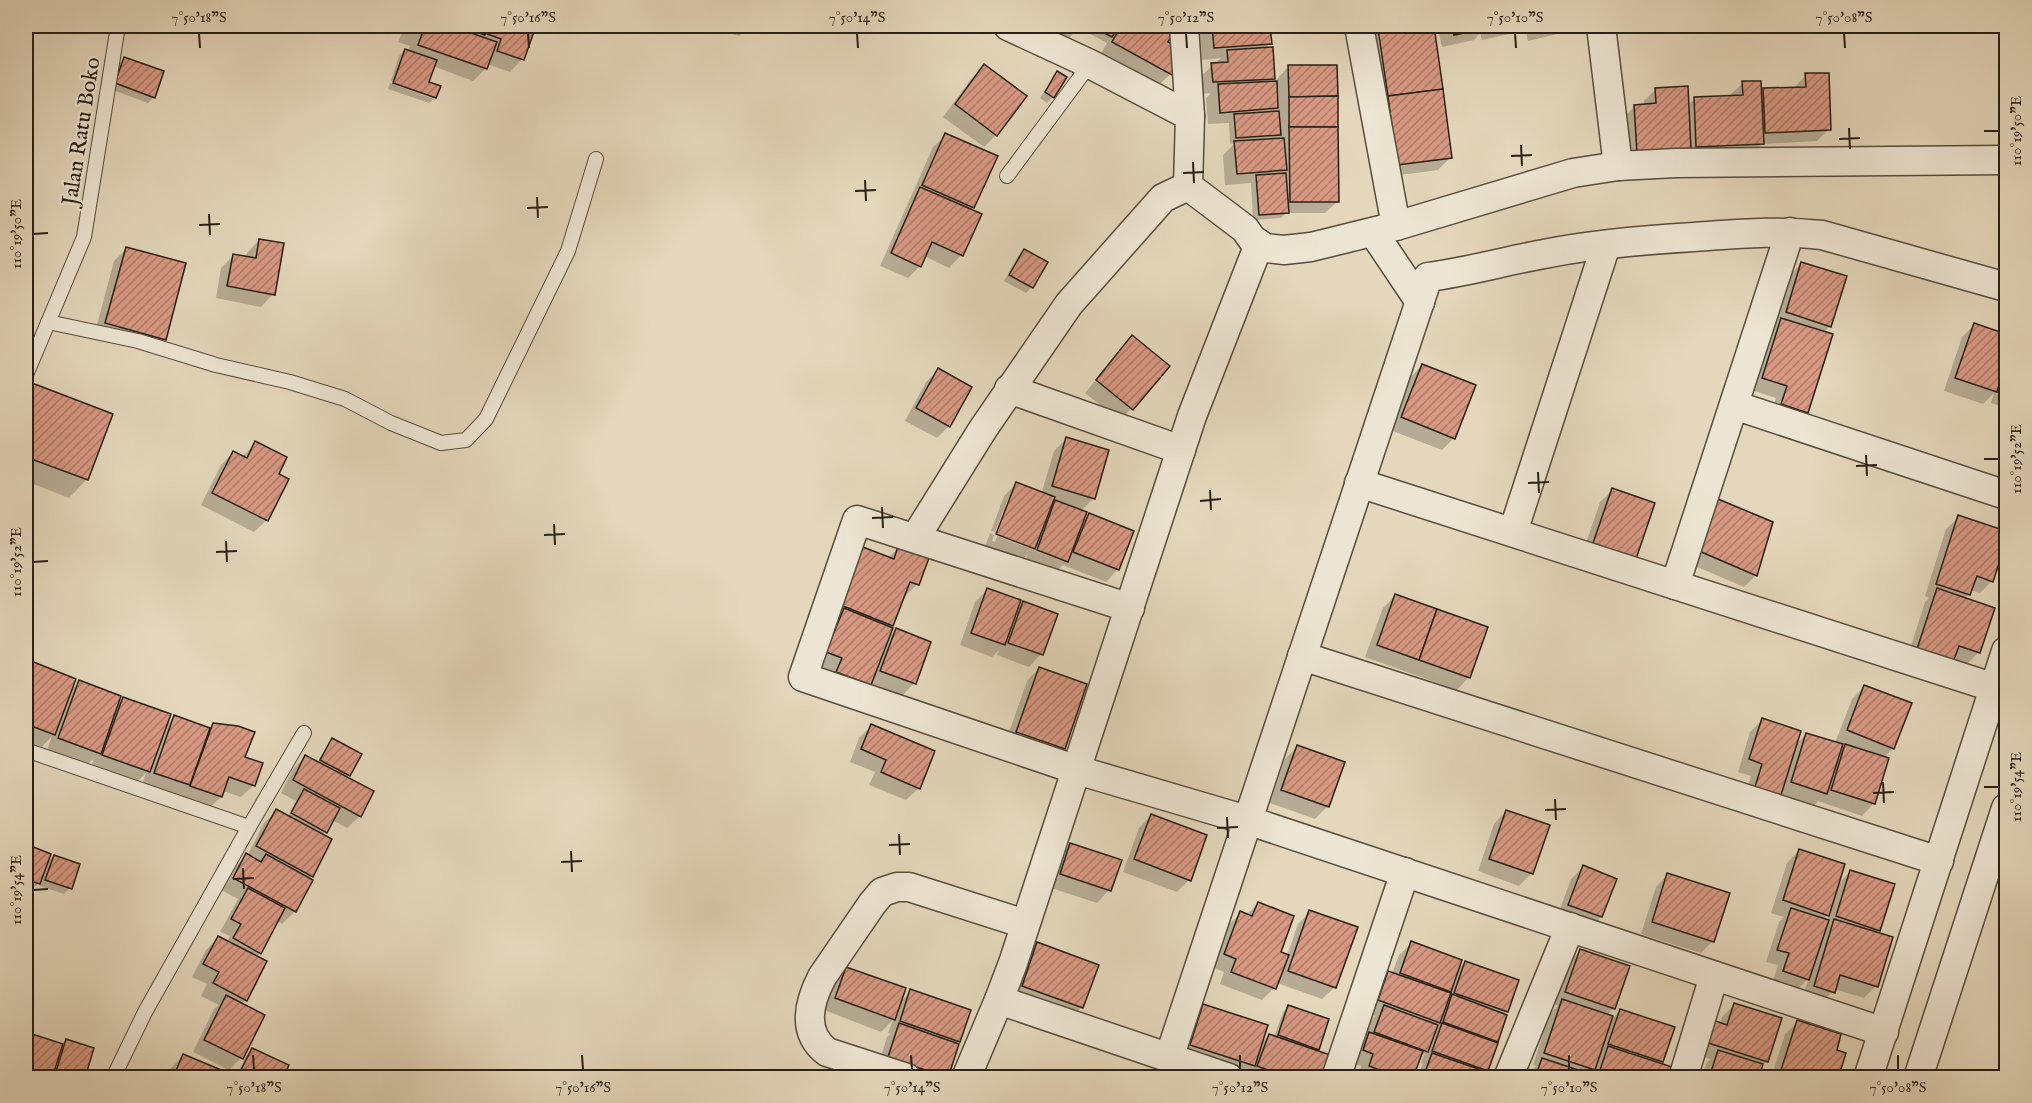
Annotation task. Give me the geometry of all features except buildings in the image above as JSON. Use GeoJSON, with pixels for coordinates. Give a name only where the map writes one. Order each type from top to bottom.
{"type":"FeatureCollection","features":[{"type":"Feature","properties":{"kind":"street"},"geometry":{"type":"LineString","coordinates":[[1008,26],[1090,64],[1190,116]]}},
{"type":"Feature","properties":{"kind":"street"},"geometry":{"type":"LineString","coordinates":[[1184,26],[1190,116],[1188,186]]}},
{"type":"Feature","properties":{"kind":"street"},"geometry":{"type":"LineString","coordinates":[[1359,26],[1384,229],[1420,302]]}},
{"type":"Feature","properties":{"kind":"street"},"geometry":{"type":"LineString","coordinates":[[1601,26],[1618,166]]}},
{"type":"Feature","properties":{"kind":"street"},"geometry":{"type":"LineString","coordinates":[[1188,186],[1245,230],[1258,244],[1265,248],[1284,250],[1384,229],[1573,173],[1618,166],[1677,163],[2007,160]]}},
{"type":"Feature","properties":{"kind":"street"},"geometry":{"type":"LineString","coordinates":[[915,538],[1009,389],[1077,295],[1163,198],[1188,186]]}},
{"type":"Feature","properties":{"kind":"street"},"geometry":{"type":"LineString","coordinates":[[1676,585],[1790,232]]}},
{"type":"Feature","properties":{"kind":"street"},"geometry":{"type":"LineString","coordinates":[[1169,1058],[1428,277],[1546,253],[1606,245],[1647,240],[1790,232],[1822,235],[2007,287]]}},
{"type":"Feature","properties":{"kind":"street"},"geometry":{"type":"LineString","coordinates":[[966,1077],[999,1000],[1077,770],[1180,450],[1258,244]]}},
{"type":"Feature","properties":{"kind":"street"},"geometry":{"type":"LineString","coordinates":[[1514,532],[1606,245]]}},
{"type":"Feature","properties":{"kind":"street"},"geometry":{"type":"LineString","coordinates":[[1009,389],[1180,450]]}},
{"type":"Feature","properties":{"kind":"street"},"geometry":{"type":"LineString","coordinates":[[1734,405],[2007,495]]}},
{"type":"Feature","properties":{"kind":"street"},"geometry":{"type":"LineString","coordinates":[[1359,483],[1995,688]]}},
{"type":"Feature","properties":{"kind":"street"},"geometry":{"type":"LineString","coordinates":[[1130,608],[857,520],[803,677],[1077,770],[1247,820],[1884,1032]]}},
{"type":"Feature","properties":{"kind":"street"},"geometry":{"type":"LineString","coordinates":[[1868,1077],[2007,651]]}},
{"type":"Feature","properties":{"kind":"street"},"geometry":{"type":"LineString","coordinates":[[1302,656],[1939,861]]}},
{"type":"Feature","properties":{"kind":"street"},"geometry":{"type":"LineString","coordinates":[[1918,1077],[2007,808]]}},
{"type":"Feature","properties":{"kind":"street"},"geometry":{"type":"LineString","coordinates":[[1336,1077],[1405,872]]}},
{"type":"Feature","properties":{"kind":"street"},"geometry":{"type":"LineString","coordinates":[[907,1077],[827,1052],[819,1046],[810,1025],[810,1002],[818,983],[872,904],[882,892],[897,887],[909,887],[1025,924]]}},
{"type":"Feature","properties":{"kind":"street"},"geometry":{"type":"LineString","coordinates":[[1508,1077],[1570,927]]}},
{"type":"Feature","properties":{"kind":"street"},"geometry":{"type":"LineString","coordinates":[[1683,1077],[1714,976]]}},
{"type":"Feature","properties":{"kind":"street"},"geometry":{"type":"LineString","coordinates":[[999,1000],[1229,1077]]}},
{"type":"Feature","properties":{"kind":"lane","name":"Jalan Ratu Boko"},"geometry":{"type":"LineString","coordinates":[[26,375],[84,237],[118,26]]}},
{"type":"Feature","properties":{"kind":"lane"},"geometry":{"type":"LineString","coordinates":[[1007,176],[1090,64]]}},
{"type":"Feature","properties":{"kind":"lane"},"geometry":{"type":"LineString","coordinates":[[48,322],[138,341],[216,365],[290,382],[345,399],[391,423],[441,443],[466,440],[486,419],[568,251],[596,159]]}},
{"type":"Feature","properties":{"kind":"lane"},"geometry":{"type":"LineString","coordinates":[[113,1077],[145,1012],[304,734]]}},
{"type":"Feature","properties":{"kind":"lane"},"geometry":{"type":"LineString","coordinates":[[26,750],[249,827]]}}]}
